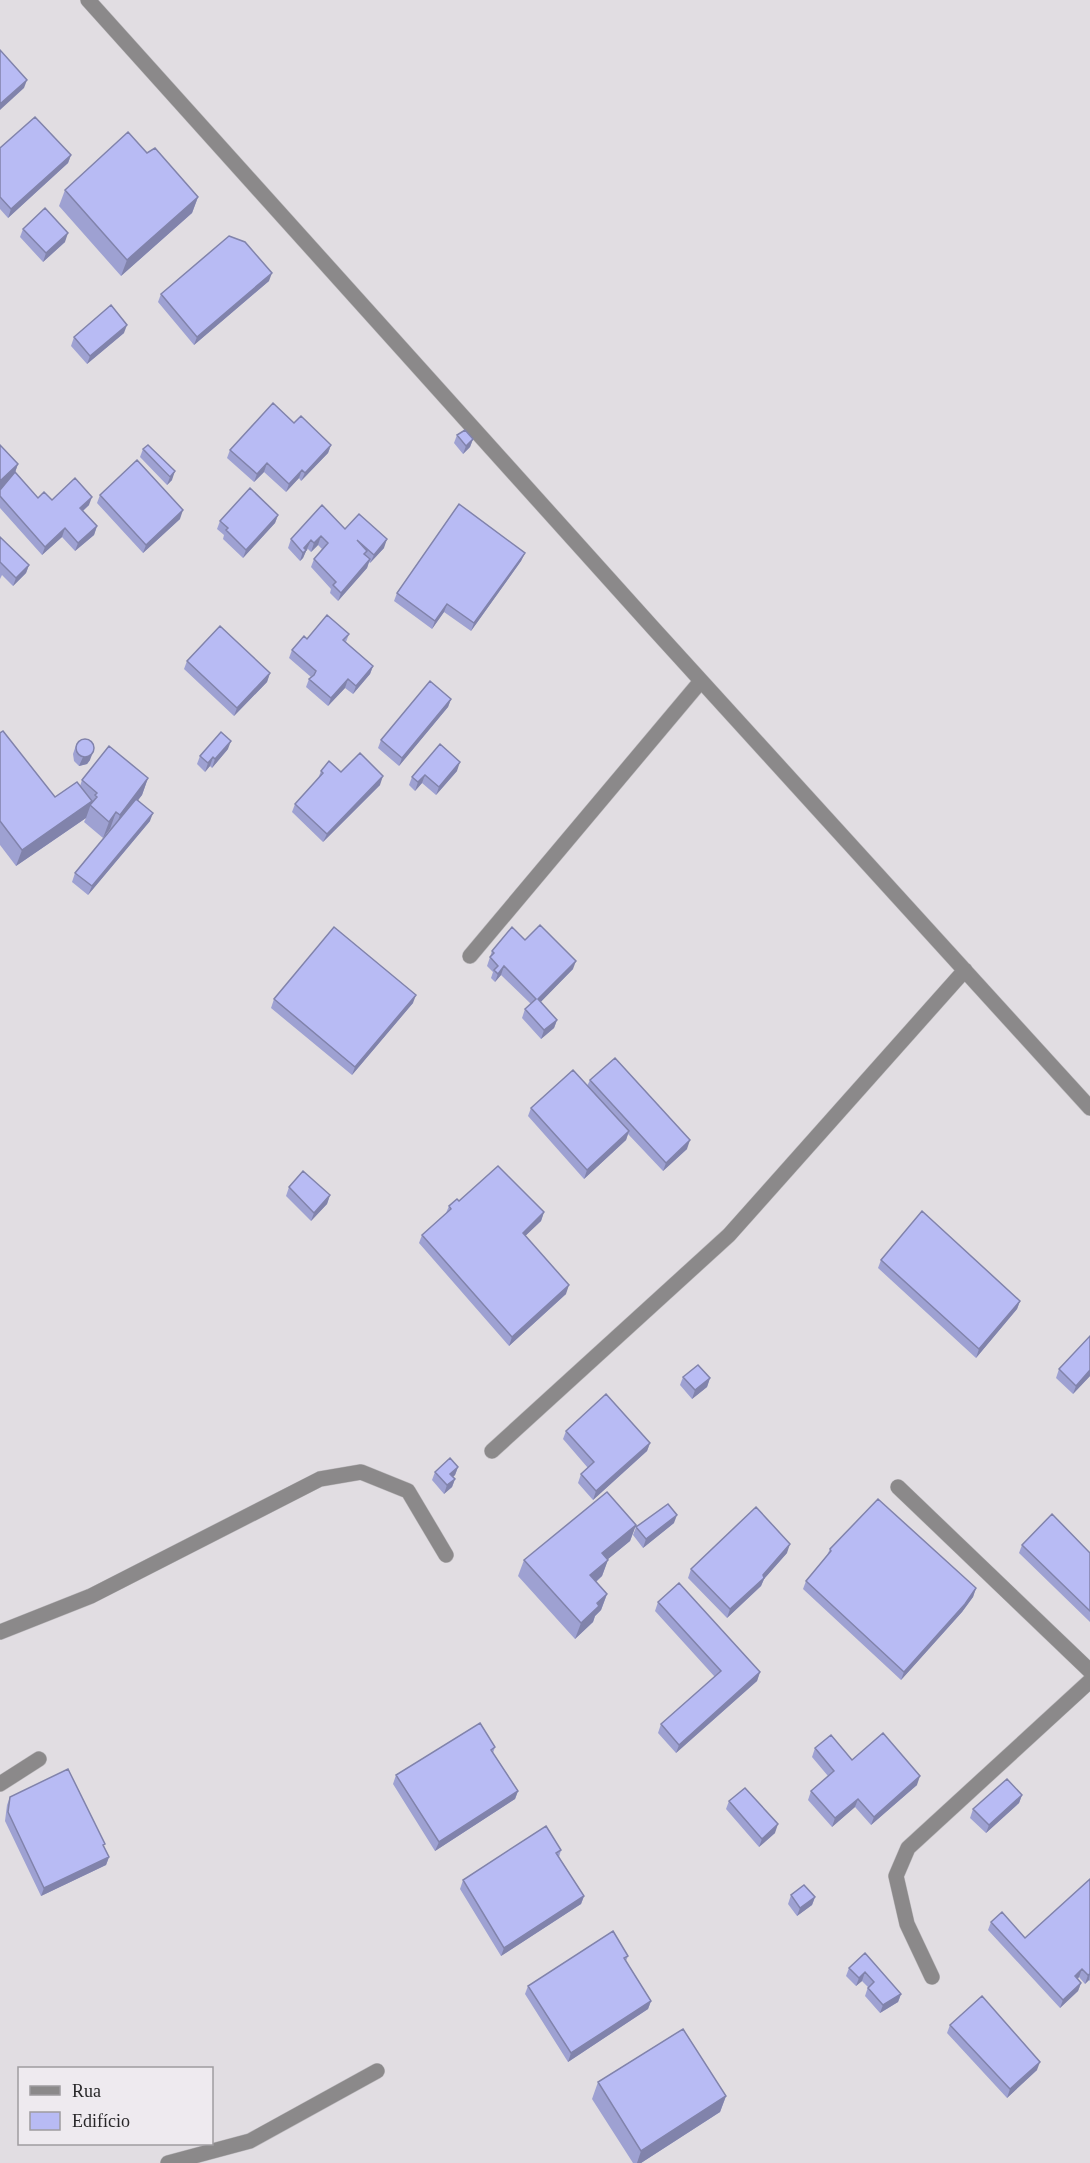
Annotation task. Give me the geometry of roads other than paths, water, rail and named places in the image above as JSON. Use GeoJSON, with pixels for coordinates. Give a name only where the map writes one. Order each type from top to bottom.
{"type":"FeatureCollection","features":[{"type":"Feature","properties":{"kind":"street"},"geometry":{"type":"LineString","coordinates":[[88,0],[701,681],[1090,1108]]}},
{"type":"Feature","properties":{"kind":"street"},"geometry":{"type":"LineString","coordinates":[[470,957],[701,681]]}},
{"type":"Feature","properties":{"kind":"street"},"geometry":{"type":"LineString","coordinates":[[492,1451],[729,1235],[965,970]]}},
{"type":"Feature","properties":{"kind":"street"},"geometry":{"type":"LineString","coordinates":[[0,1632],[91,1596],[320,1479],[361,1472],[408,1491],[446,1555]]}},
{"type":"Feature","properties":{"kind":"street"},"geometry":{"type":"LineString","coordinates":[[898,1487],[1090,1671]]}},
{"type":"Feature","properties":{"kind":"street"},"geometry":{"type":"LineString","coordinates":[[932,1977],[906,1924],[896,1876],[908,1848],[1090,1681]]}},
{"type":"Feature","properties":{"kind":"street"},"geometry":{"type":"LineString","coordinates":[[0,1784],[39,1759]]}},
{"type":"Feature","properties":{"kind":"street"},"geometry":{"type":"LineString","coordinates":[[168,2163],[250,2141],[377,2071]]}}]}
